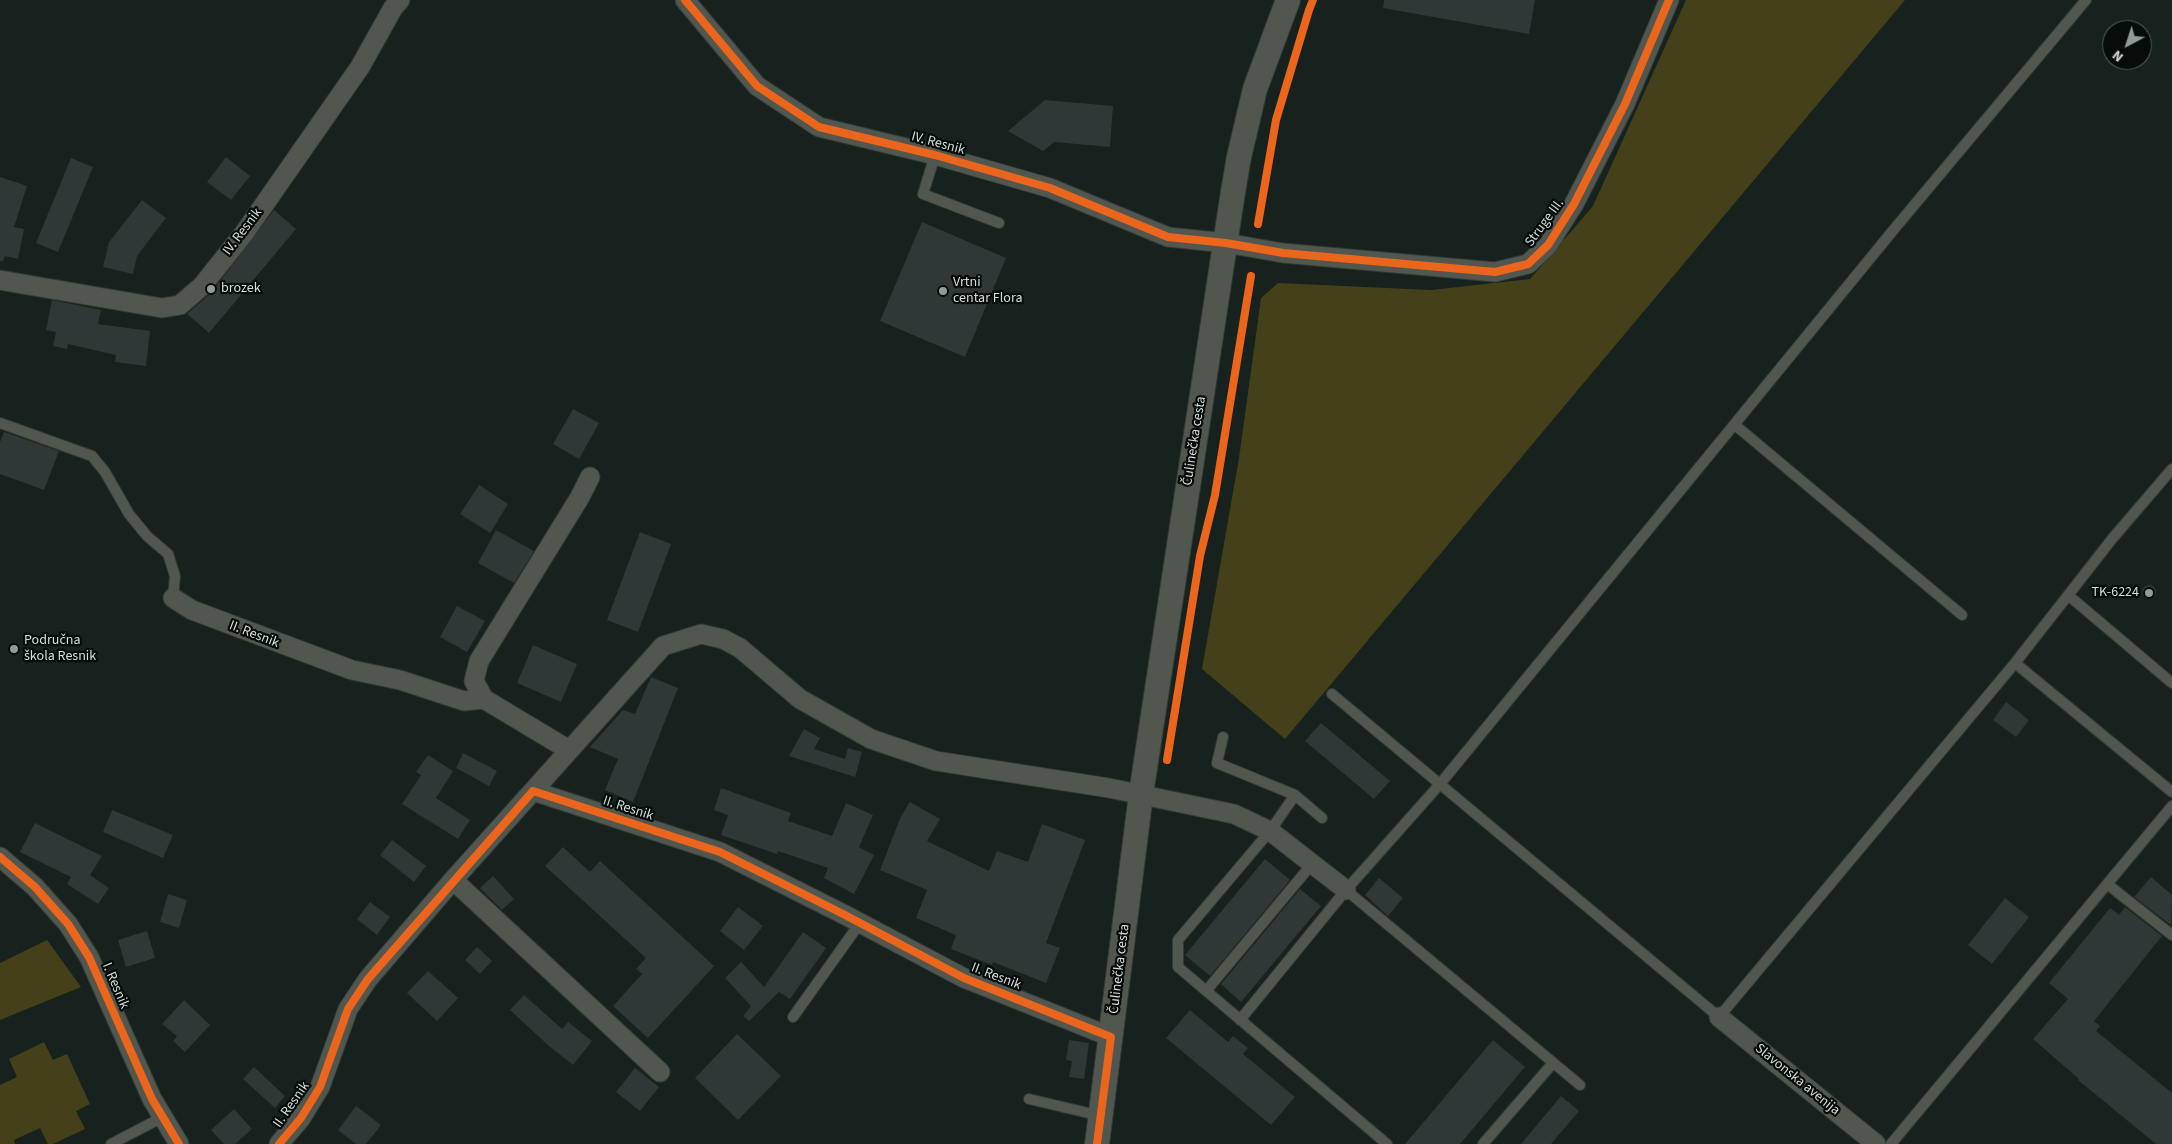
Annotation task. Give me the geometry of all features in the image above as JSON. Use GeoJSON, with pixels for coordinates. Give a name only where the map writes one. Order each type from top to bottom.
{"type":"FeatureCollection","features":[{"type":"Feature","properties":{"kind":"street","name":"IV. Resnik"},"geometry":{"type":"LineString","coordinates":[[0,280],[162,308],[180,305],[202,286],[244,232],[360,67],[393,8],[400,0]]}},
{"type":"Feature","properties":{"kind":"street","name":"IV. Resnik"},"geometry":{"type":"LineString","coordinates":[[685,0],[757,86],[819,127],[935,156],[1050,188],[1168,237],[1226,244]]}},
{"type":"Feature","properties":{"kind":"street","name":"Čulinečka cesta"},"geometry":{"type":"LineString","coordinates":[[1097,1144],[1112,1037],[1141,794],[1239,157],[1255,89],[1288,0]]}},
{"type":"Feature","properties":{"kind":"street","name":"Struge III."},"geometry":{"type":"LineString","coordinates":[[1226,244],[1283,253],[1495,272],[1528,264],[1548,245],[1574,204],[1625,104],[1669,0]]}},
{"type":"Feature","properties":{"kind":"street"},"geometry":{"type":"LineString","coordinates":[[569,750],[484,699],[474,680],[479,661],[580,497],[590,477]]}},
{"type":"Feature","properties":{"kind":"street","name":"II. Resnik"},"geometry":{"type":"LineString","coordinates":[[173,598],[192,610],[352,670],[400,680],[464,701],[484,699]]}},
{"type":"Feature","properties":{"kind":"street","name":"II. Resnik"},"geometry":{"type":"LineString","coordinates":[[279,1144],[301,1118],[320,1087],[348,1009],[368,979],[453,880],[663,646],[701,634],[723,639],[740,648],[800,699],[872,739],[903,751],[936,761],[1141,794]]}},
{"type":"Feature","properties":{"kind":"street","name":"II. Resnik"},"geometry":{"type":"LineString","coordinates":[[533,791],[720,852],[964,978],[1112,1037]]}},
{"type":"Feature","properties":{"kind":"street"},"geometry":{"type":"LineString","coordinates":[[1141,794],[1234,814],[1270,831],[1346,890]]}},
{"type":"Feature","properties":{"kind":"street","name":"I. Resnik"},"geometry":{"type":"LineString","coordinates":[[0,857],[35,887],[68,924],[89,957],[133,1059],[179,1144]]}},
{"type":"Feature","properties":{"kind":"street"},"geometry":{"type":"LineString","coordinates":[[453,880],[660,1072]]}},
{"type":"Feature","properties":{"kind":"street","name":"Slavonska avenija"},"geometry":{"type":"LineString","coordinates":[[1719,1016],[1876,1144]]}},
{"type":"Feature","properties":{"kind":"lane"},"geometry":{"type":"LineString","coordinates":[[1240,1020],[1346,890],[1440,784],[1895,228],[2086,0]]}},
{"type":"Feature","properties":{"kind":"lane"},"geometry":{"type":"LineString","coordinates":[[935,156],[923,194],[999,224]]}},
{"type":"Feature","properties":{"kind":"lane"},"geometry":{"type":"LineString","coordinates":[[0,424],[92,456],[105,472],[129,514],[147,536],[168,554],[175,576],[173,598]]}},
{"type":"Feature","properties":{"kind":"lane"},"geometry":{"type":"LineString","coordinates":[[1735,425],[1962,615]]}},
{"type":"Feature","properties":{"kind":"lane"},"geometry":{"type":"LineString","coordinates":[[1332,694],[1719,1016],[2015,663],[2068,595],[2172,469]]}},
{"type":"Feature","properties":{"kind":"lane"},"geometry":{"type":"LineString","coordinates":[[2068,595],[2172,683]]}},
{"type":"Feature","properties":{"kind":"lane"},"geometry":{"type":"LineString","coordinates":[[2015,663],[2172,792]]}},
{"type":"Feature","properties":{"kind":"lane"},"geometry":{"type":"LineString","coordinates":[[1223,737],[1217,763],[1295,795],[1322,818]]}},
{"type":"Feature","properties":{"kind":"lane"},"geometry":{"type":"LineString","coordinates":[[1295,795],[1270,831],[1178,940],[1178,967],[1387,1144]]}},
{"type":"Feature","properties":{"kind":"lane"},"geometry":{"type":"LineString","coordinates":[[1891,1144],[2172,806]]}},
{"type":"Feature","properties":{"kind":"lane"},"geometry":{"type":"LineString","coordinates":[[1206,991],[1312,864]]}},
{"type":"Feature","properties":{"kind":"lane"},"geometry":{"type":"LineString","coordinates":[[2107,884],[2172,935]]}},
{"type":"Feature","properties":{"kind":"lane"},"geometry":{"type":"LineString","coordinates":[[1346,890],[1580,1085]]}},
{"type":"Feature","properties":{"kind":"lane"},"geometry":{"type":"LineString","coordinates":[[793,1017],[860,923]]}},
{"type":"Feature","properties":{"kind":"lane"},"geometry":{"type":"LineString","coordinates":[[1483,1144],[1553,1063]]}},
{"type":"Feature","properties":{"kind":"lane"},"geometry":{"type":"LineString","coordinates":[[1029,1099],[1101,1116]]}},
{"type":"Feature","properties":{"kind":"lane"},"geometry":{"type":"LineString","coordinates":[[111,1144],[163,1117]]}},
{"type":"Feature","properties":{"kind":"shaded area"},"geometry":{"type":"Polygon","coordinates":[[[1686,0],[1905,0],[1285,739],[1202,669],[1239,458],[1261,298],[1278,283],[1431,290],[1530,279],[1593,206],[1686,0]]]}},
{"type":"Feature","properties":{"kind":"shaded area"},"geometry":{"type":"Polygon","coordinates":[[[47,940],[81,987],[0,1020],[0,963],[47,940]]]}},
{"type":"Feature","properties":{"kind":"shaded area"},"geometry":{"type":"Polygon","coordinates":[[[44,1042],[53,1060],[67,1054],[90,1104],[76,1111],[85,1129],[53,1144],[48,1144],[40,1128],[14,1140],[15,1144],[0,1144],[0,1085],[17,1077],[9,1059],[44,1042]]]}},
{"type":"Feature","properties":{"kind":"building"},"geometry":{"type":"Polygon","coordinates":[[[1384,0],[1535,0],[1529,34],[1383,8],[1384,0]]]}},
{"type":"Feature","properties":{"kind":"building"},"geometry":{"type":"Polygon","coordinates":[[[1045,100],[1113,106],[1110,147],[1054,142],[1043,151],[1008,131],[1045,100]]]}},
{"type":"Feature","properties":{"kind":"building"},"geometry":{"type":"Polygon","coordinates":[[[226,157],[250,176],[231,200],[207,182],[226,157]]]}},
{"type":"Feature","properties":{"kind":"building"},"geometry":{"type":"Polygon","coordinates":[[[71,158],[93,167],[58,252],[36,243],[71,158]]]}},
{"type":"Feature","properties":{"kind":"building"},"geometry":{"type":"Polygon","coordinates":[[[0,177],[27,186],[14,227],[24,229],[18,259],[5,256],[3,261],[0,261],[0,177]]]}},
{"type":"Feature","properties":{"kind":"building"},"geometry":{"type":"Polygon","coordinates":[[[142,200],[166,218],[137,256],[133,274],[103,267],[109,242],[142,200]]]}},
{"type":"Feature","properties":{"kind":"building"},"geometry":{"type":"Polygon","coordinates":[[[274,210],[296,229],[209,333],[187,314],[211,293],[274,210]]]}},
{"type":"Feature","properties":{"kind":"building"},"geometry":{"type":"Polygon","coordinates":[[[922,222],[1006,258],[965,357],[880,321],[922,222]]]}},
{"type":"Feature","properties":{"kind":"building"},"geometry":{"type":"Polygon","coordinates":[[[52,300],[101,310],[98,324],[150,331],[146,366],[115,362],[116,355],[68,344],[67,349],[53,346],[56,332],[46,330],[52,300]]]}},
{"type":"Feature","properties":{"kind":"building"},"geometry":{"type":"Polygon","coordinates":[[[573,409],[599,423],[579,459],[553,444],[573,409]]]}},
{"type":"Feature","properties":{"kind":"building"},"geometry":{"type":"Polygon","coordinates":[[[4,432],[59,451],[44,490],[0,474],[0,442],[4,432]]]}},
{"type":"Feature","properties":{"kind":"building"},"geometry":{"type":"Polygon","coordinates":[[[479,485],[508,504],[490,533],[460,514],[479,485]]]}},
{"type":"Feature","properties":{"kind":"building"},"geometry":{"type":"Polygon","coordinates":[[[496,530],[534,551],[514,583],[478,563],[496,530]]]}},
{"type":"Feature","properties":{"kind":"building"},"geometry":{"type":"Polygon","coordinates":[[[640,532],[671,544],[638,632],[607,620],[640,532]]]}},
{"type":"Feature","properties":{"kind":"building","name":"TK-6224"},"geometry":{"type":"Polygon","coordinates":[[[2146,585],[2152,585],[2156,592],[2152,599],[2146,599],[2142,595],[2142,589],[2146,585]]]}},
{"type":"Feature","properties":{"kind":"building"},"geometry":{"type":"Polygon","coordinates":[[[457,606],[485,621],[467,652],[440,637],[457,606]]]}},
{"type":"Feature","properties":{"kind":"building"},"geometry":{"type":"Polygon","coordinates":[[[533,645],[577,664],[561,702],[517,683],[533,645]]]}},
{"type":"Feature","properties":{"kind":"building"},"geometry":{"type":"Polygon","coordinates":[[[651,677],[678,688],[633,802],[605,790],[618,759],[590,747],[623,710],[635,714],[651,677]]]}},
{"type":"Feature","properties":{"kind":"building"},"geometry":{"type":"Polygon","coordinates":[[[2006,702],[2029,720],[2016,737],[1993,720],[2006,702]]]}},
{"type":"Feature","properties":{"kind":"building"},"geometry":{"type":"Polygon","coordinates":[[[1321,723],[1390,781],[1374,799],[1305,741],[1321,723]]]}},
{"type":"Feature","properties":{"kind":"building"},"geometry":{"type":"Polygon","coordinates":[[[804,729],[820,738],[814,749],[845,759],[848,748],[862,752],[855,777],[789,756],[804,729]]]}},
{"type":"Feature","properties":{"kind":"building"},"geometry":{"type":"Polygon","coordinates":[[[463,753],[497,771],[489,786],[456,768],[463,753]]]}},
{"type":"Feature","properties":{"kind":"building"},"geometry":{"type":"Polygon","coordinates":[[[428,755],[453,771],[436,798],[470,820],[458,839],[402,804],[421,775],[416,772],[428,755]]]}},
{"type":"Feature","properties":{"kind":"building"},"geometry":{"type":"Polygon","coordinates":[[[721,788],[791,813],[788,821],[832,836],[846,803],[873,815],[859,847],[874,855],[854,894],[824,878],[828,868],[778,851],[777,854],[721,835],[728,815],[714,810],[721,788]]]}},
{"type":"Feature","properties":{"kind":"building"},"geometry":{"type":"Polygon","coordinates":[[[910,802],[940,819],[927,841],[989,871],[997,851],[1028,862],[1042,824],[1085,840],[1046,943],[1060,948],[1046,983],[993,962],[992,965],[951,949],[956,935],[916,918],[927,890],[880,870],[901,816],[910,802]]]}},
{"type":"Feature","properties":{"kind":"building"},"geometry":{"type":"Polygon","coordinates":[[[112,810],[173,835],[163,858],[103,832],[112,810]]]}},
{"type":"Feature","properties":{"kind":"building"},"geometry":{"type":"Polygon","coordinates":[[[35,823],[102,856],[90,875],[109,888],[98,904],[67,884],[71,877],[20,852],[35,823]]]}},
{"type":"Feature","properties":{"kind":"building"},"geometry":{"type":"Polygon","coordinates":[[[392,840],[426,866],[414,882],[380,855],[392,840]]]}},
{"type":"Feature","properties":{"kind":"building"},"geometry":{"type":"Polygon","coordinates":[[[563,847],[590,872],[600,861],[714,966],[648,1038],[613,1006],[642,974],[636,969],[646,958],[545,866],[563,847]]]}},
{"type":"Feature","properties":{"kind":"building"},"geometry":{"type":"Polygon","coordinates":[[[1265,859],[1290,880],[1210,976],[1185,955],[1265,859]]]}},
{"type":"Feature","properties":{"kind":"building"},"geometry":{"type":"Polygon","coordinates":[[[493,876],[514,899],[502,910],[480,888],[493,876]]]}},
{"type":"Feature","properties":{"kind":"building"},"geometry":{"type":"Polygon","coordinates":[[[2151,877],[2172,895],[2171,925],[2134,897],[2151,877]]]}},
{"type":"Feature","properties":{"kind":"building"},"geometry":{"type":"Polygon","coordinates":[[[1379,878],[1403,898],[1388,916],[1365,895],[1379,878]]]}},
{"type":"Feature","properties":{"kind":"building"},"geometry":{"type":"Polygon","coordinates":[[[1300,889],[1321,906],[1241,1002],[1221,984],[1300,889]]]}},
{"type":"Feature","properties":{"kind":"building"},"geometry":{"type":"Polygon","coordinates":[[[168,894],[187,900],[179,928],[160,922],[168,894]]]}},
{"type":"Feature","properties":{"kind":"building"},"geometry":{"type":"Polygon","coordinates":[[[2005,898],[2029,917],[1992,964],[1968,945],[2005,898]]]}},
{"type":"Feature","properties":{"kind":"building"},"geometry":{"type":"Polygon","coordinates":[[[370,902],[390,917],[377,935],[357,919],[370,902]]]}},
{"type":"Feature","properties":{"kind":"building"},"geometry":{"type":"Polygon","coordinates":[[[738,907],[763,926],[744,950],[720,931],[738,907]]]}},
{"type":"Feature","properties":{"kind":"building"},"geometry":{"type":"Polygon","coordinates":[[[2125,907],[2162,936],[2094,1021],[2100,1026],[2096,1031],[2172,1093],[2172,1144],[2156,1144],[2078,1080],[2033,1039],[2068,999],[2049,983],[2110,908],[2119,915],[2125,907]]]}},
{"type":"Feature","properties":{"kind":"building"},"geometry":{"type":"Polygon","coordinates":[[[147,931],[155,958],[126,967],[118,940],[147,931]]]}},
{"type":"Feature","properties":{"kind":"building"},"geometry":{"type":"Polygon","coordinates":[[[803,932],[826,948],[790,999],[779,992],[749,1021],[743,1016],[751,1006],[725,978],[741,962],[764,987],[803,932]]]}},
{"type":"Feature","properties":{"kind":"building"},"geometry":{"type":"Polygon","coordinates":[[[477,947],[492,961],[480,974],[465,960],[477,947]]]}},
{"type":"Feature","properties":{"kind":"building"},"geometry":{"type":"Polygon","coordinates":[[[428,971],[458,998],[437,1021],[407,993],[428,971]]]}},
{"type":"Feature","properties":{"kind":"building"},"geometry":{"type":"Polygon","coordinates":[[[524,995],[562,1029],[568,1022],[592,1041],[573,1065],[510,1010],[524,995]]]}},
{"type":"Feature","properties":{"kind":"building"},"geometry":{"type":"Polygon","coordinates":[[[184,1000],[210,1025],[185,1052],[173,1041],[177,1036],[162,1024],[184,1000]]]}},
{"type":"Feature","properties":{"kind":"building"},"geometry":{"type":"Polygon","coordinates":[[[1190,1010],[1228,1042],[1233,1036],[1248,1048],[1243,1054],[1295,1097],[1271,1125],[1166,1038],[1190,1010]]]}},
{"type":"Feature","properties":{"kind":"building"},"geometry":{"type":"Polygon","coordinates":[[[737,1034],[781,1076],[738,1120],[695,1078],[737,1034]]]}},
{"type":"Feature","properties":{"kind":"building"},"geometry":{"type":"Polygon","coordinates":[[[1069,1040],[1089,1043],[1084,1079],[1069,1077],[1072,1061],[1066,1060],[1069,1040]]]}},
{"type":"Feature","properties":{"kind":"building"},"geometry":{"type":"Polygon","coordinates":[[[1493,1040],[1525,1067],[1460,1144],[1405,1144],[1493,1040]]]}},
{"type":"Feature","properties":{"kind":"building"},"geometry":{"type":"Polygon","coordinates":[[[254,1067],[285,1096],[275,1108],[243,1079],[254,1067]]]}},
{"type":"Feature","properties":{"kind":"building"},"geometry":{"type":"Polygon","coordinates":[[[635,1068],[659,1087],[640,1111],[616,1092],[635,1068]]]}},
{"type":"Feature","properties":{"kind":"building"},"geometry":{"type":"Polygon","coordinates":[[[1561,1096],[1579,1111],[1551,1144],[1521,1144],[1561,1096]]]}},
{"type":"Feature","properties":{"kind":"building"},"geometry":{"type":"Polygon","coordinates":[[[356,1106],[381,1125],[366,1144],[356,1144],[338,1130],[356,1106]]]}},
{"type":"Feature","properties":{"kind":"building"},"geometry":{"type":"Polygon","coordinates":[[[234,1109],[252,1129],[235,1144],[224,1144],[211,1130],[234,1109]]]}},
{"type":"Feature","properties":{"kind":"cycle path"},"geometry":{"type":"LineString","coordinates":[[685,0],[757,86],[819,127],[935,155],[1050,188],[1168,237],[1226,243],[1283,253],[1495,272],[1528,264],[1548,245],[1574,204],[1625,104],[1669,0]]}},
{"type":"Feature","properties":{"kind":"cycle path"},"geometry":{"type":"LineString","coordinates":[[1258,224],[1276,120],[1313,0]]}},
{"type":"Feature","properties":{"kind":"cycle path"},"geometry":{"type":"LineString","coordinates":[[1167,760],[1200,556],[1215,495],[1251,276]]}},
{"type":"Feature","properties":{"kind":"cycle path"},"geometry":{"type":"LineString","coordinates":[[279,1144],[301,1118],[320,1087],[348,1009],[368,979],[533,791],[720,852],[964,978],[1111,1037],[1097,1144]]}},
{"type":"Feature","properties":{"kind":"cycle path"},"geometry":{"type":"LineString","coordinates":[[0,857],[35,887],[68,924],[89,957],[152,1099],[179,1144]]}},
{"type":"Feature","properties":{"kind":"place","name":"brozek"},"geometry":{"type":"Point","coordinates":[211,289]}},
{"type":"Feature","properties":{"kind":"place","name":"Vrtni centar Flora"},"geometry":{"type":"Point","coordinates":[943,291]}},
{"type":"Feature","properties":{"kind":"place","name":"TK-6224"},"geometry":{"type":"Point","coordinates":[2149,593]}},
{"type":"Feature","properties":{"kind":"place","name":"Područna škola Resnik"},"geometry":{"type":"Point","coordinates":[14,649]}}]}
